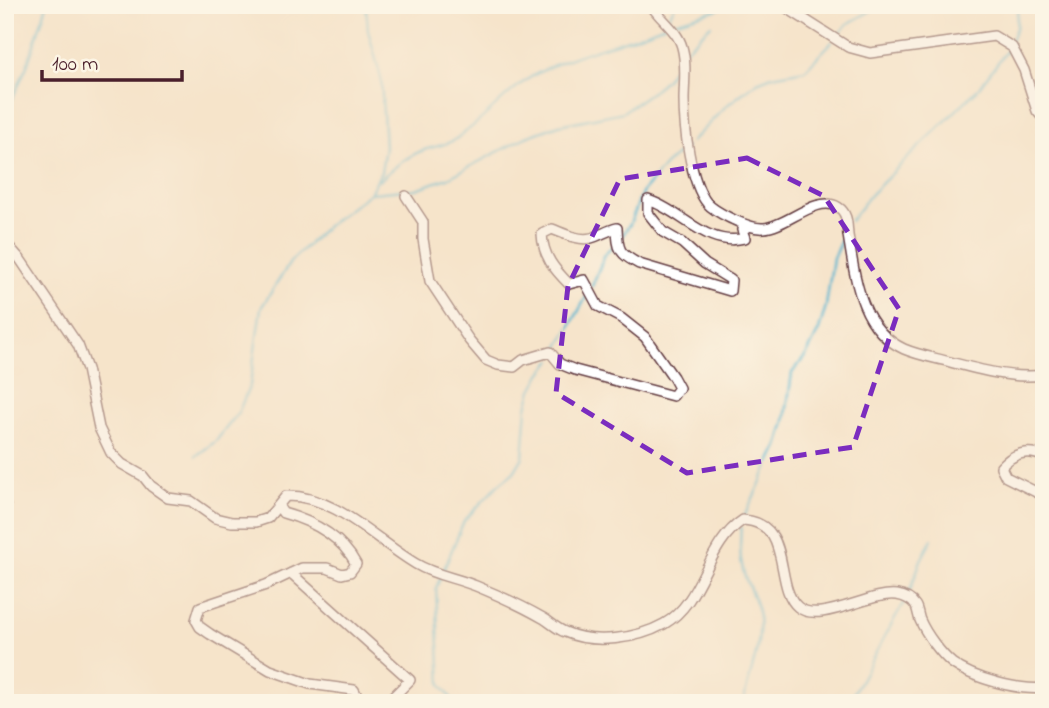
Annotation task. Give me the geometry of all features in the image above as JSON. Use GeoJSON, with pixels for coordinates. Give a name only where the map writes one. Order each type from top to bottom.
{"type":"FeatureCollection","features":[{"type":"Feature","properties":{"kind":"street"},"geometry":{"type":"LineString","coordinates":[[650,5],[682,45],[684,103],[690,153],[698,187],[707,203],[721,214],[749,226],[763,228],[775,226],[817,206],[834,204],[841,209],[847,220],[855,271],[867,313],[886,338],[904,349],[922,355],[996,373],[1029,377],[1044,375]]}},
{"type":"Feature","properties":{"kind":"street"},"geometry":{"type":"LineString","coordinates":[[782,5],[848,47],[870,53],[994,36],[1012,47],[1024,70],[1037,111],[1044,119]]}},
{"type":"Feature","properties":{"kind":"street"},"geometry":{"type":"LineString","coordinates":[[406,196],[423,222],[424,251],[430,281],[469,340],[486,360],[514,367],[523,359],[550,352],[560,364],[575,370],[673,396],[679,388],[645,337],[621,318],[598,306],[584,280],[569,284],[554,270],[543,249],[542,234],[552,229],[574,237],[590,238],[617,228],[618,248],[625,257],[730,291],[731,280],[663,232],[648,213],[648,200],[662,204],[696,228],[731,241],[744,238],[742,230],[749,226]]}},
{"type":"Feature","properties":{"kind":"street"},"geometry":{"type":"LineString","coordinates":[[5,242],[20,259],[78,345],[88,369],[104,442],[122,464],[143,476],[151,486],[168,498],[191,501],[215,518],[232,522],[256,522],[268,518],[279,508],[286,496],[302,496],[328,506],[419,566],[476,586],[542,617],[566,633],[588,637],[614,638],[643,634],[679,613],[691,597],[727,532],[743,520],[755,521],[765,527],[773,540],[782,559],[793,603],[802,610],[815,612],[879,595],[908,598],[916,605],[920,621],[952,663],[983,678],[1009,686],[1031,690],[1044,688]]}},
{"type":"Feature","properties":{"kind":"street"},"geometry":{"type":"LineString","coordinates":[[1044,457],[1024,452],[1010,456],[1001,467],[1006,477],[1044,496]]}},
{"type":"Feature","properties":{"kind":"street"},"geometry":{"type":"LineString","coordinates":[[279,508],[283,513],[322,528],[350,553],[356,564],[350,572],[342,574],[327,568],[302,568],[266,585],[200,607],[196,620],[200,627],[210,634],[270,670],[310,684],[354,690],[356,703]]}},
{"type":"Feature","properties":{"kind":"street"},"geometry":{"type":"LineString","coordinates":[[291,573],[410,680],[387,703]]}},
{"type":"Feature","properties":{"kind":"highlighted area"},"geometry":{"type":"Polygon","coordinates":[[[747,158],[824,196],[899,309],[853,447],[687,473],[556,393],[568,286],[620,179],[747,158]]]}},
{"type":"Feature","properties":{"kind":"building"},"geometry":{"type":"Polygon","coordinates":[[[7,480],[11,510],[5,511],[5,481],[7,480]]]}},
{"type":"Feature","properties":{"kind":"waterway"},"geometry":{"type":"LineString","coordinates":[[5,115],[27,66],[47,5]]}},
{"type":"Feature","properties":{"kind":"waterway"},"geometry":{"type":"LineString","coordinates":[[196,456],[216,441],[238,413],[250,385],[261,308],[291,261],[327,226],[370,193],[381,172],[385,147],[381,78],[368,30],[366,5]]}},
{"type":"Feature","properties":{"kind":"waterway"},"geometry":{"type":"LineString","coordinates":[[667,21],[675,5]]}},
{"type":"Feature","properties":{"kind":"waterway"},"geometry":{"type":"LineString","coordinates":[[670,23],[719,9],[722,5]]}},
{"type":"Feature","properties":{"kind":"waterway"},"geometry":{"type":"LineString","coordinates":[[837,37],[847,24],[882,5]]}},
{"type":"Feature","properties":{"kind":"waterway"},"geometry":{"type":"LineString","coordinates":[[1010,43],[1016,28],[1018,5]]}},
{"type":"Feature","properties":{"kind":"waterway"},"geometry":{"type":"LineString","coordinates":[[380,180],[412,156],[454,140],[538,73],[553,65],[664,25]]}},
{"type":"Feature","properties":{"kind":"waterway"},"geometry":{"type":"LineString","coordinates":[[685,50],[711,25]]}},
{"type":"Feature","properties":{"kind":"waterway"},"geometry":{"type":"LineString","coordinates":[[691,142],[726,106],[757,82],[772,76],[805,70],[832,42]]}},
{"type":"Feature","properties":{"kind":"waterway"},"geometry":{"type":"LineString","coordinates":[[850,221],[871,194],[977,90],[1008,49]]}},
{"type":"Feature","properties":{"kind":"waterway"},"geometry":{"type":"LineString","coordinates":[[371,193],[416,189],[448,178],[526,137],[559,125],[623,112],[666,79],[680,58]]}},
{"type":"Feature","properties":{"kind":"waterway"},"geometry":{"type":"LineString","coordinates":[[622,236],[630,224],[643,191],[665,165],[686,147]]}},
{"type":"Feature","properties":{"kind":"waterway"},"geometry":{"type":"LineString","coordinates":[[744,517],[778,446],[785,421],[792,373],[807,354],[819,330],[826,306],[833,258],[844,234]]}},
{"type":"Feature","properties":{"kind":"waterway"},"geometry":{"type":"LineString","coordinates":[[592,286],[605,254],[615,244]]}},
{"type":"Feature","properties":{"kind":"waterway"},"geometry":{"type":"LineString","coordinates":[[555,354],[589,292]]}},
{"type":"Feature","properties":{"kind":"waterway"},"geometry":{"type":"LineString","coordinates":[[455,703],[441,685],[436,588],[464,521],[514,472],[523,457],[527,407],[532,390],[552,360]]}},
{"type":"Feature","properties":{"kind":"waterway"},"geometry":{"type":"LineString","coordinates":[[741,527],[742,564],[759,617],[757,650],[743,703]]}},
{"type":"Feature","properties":{"kind":"waterway"},"geometry":{"type":"LineString","coordinates":[[848,703],[909,593],[932,539]]}}]}
